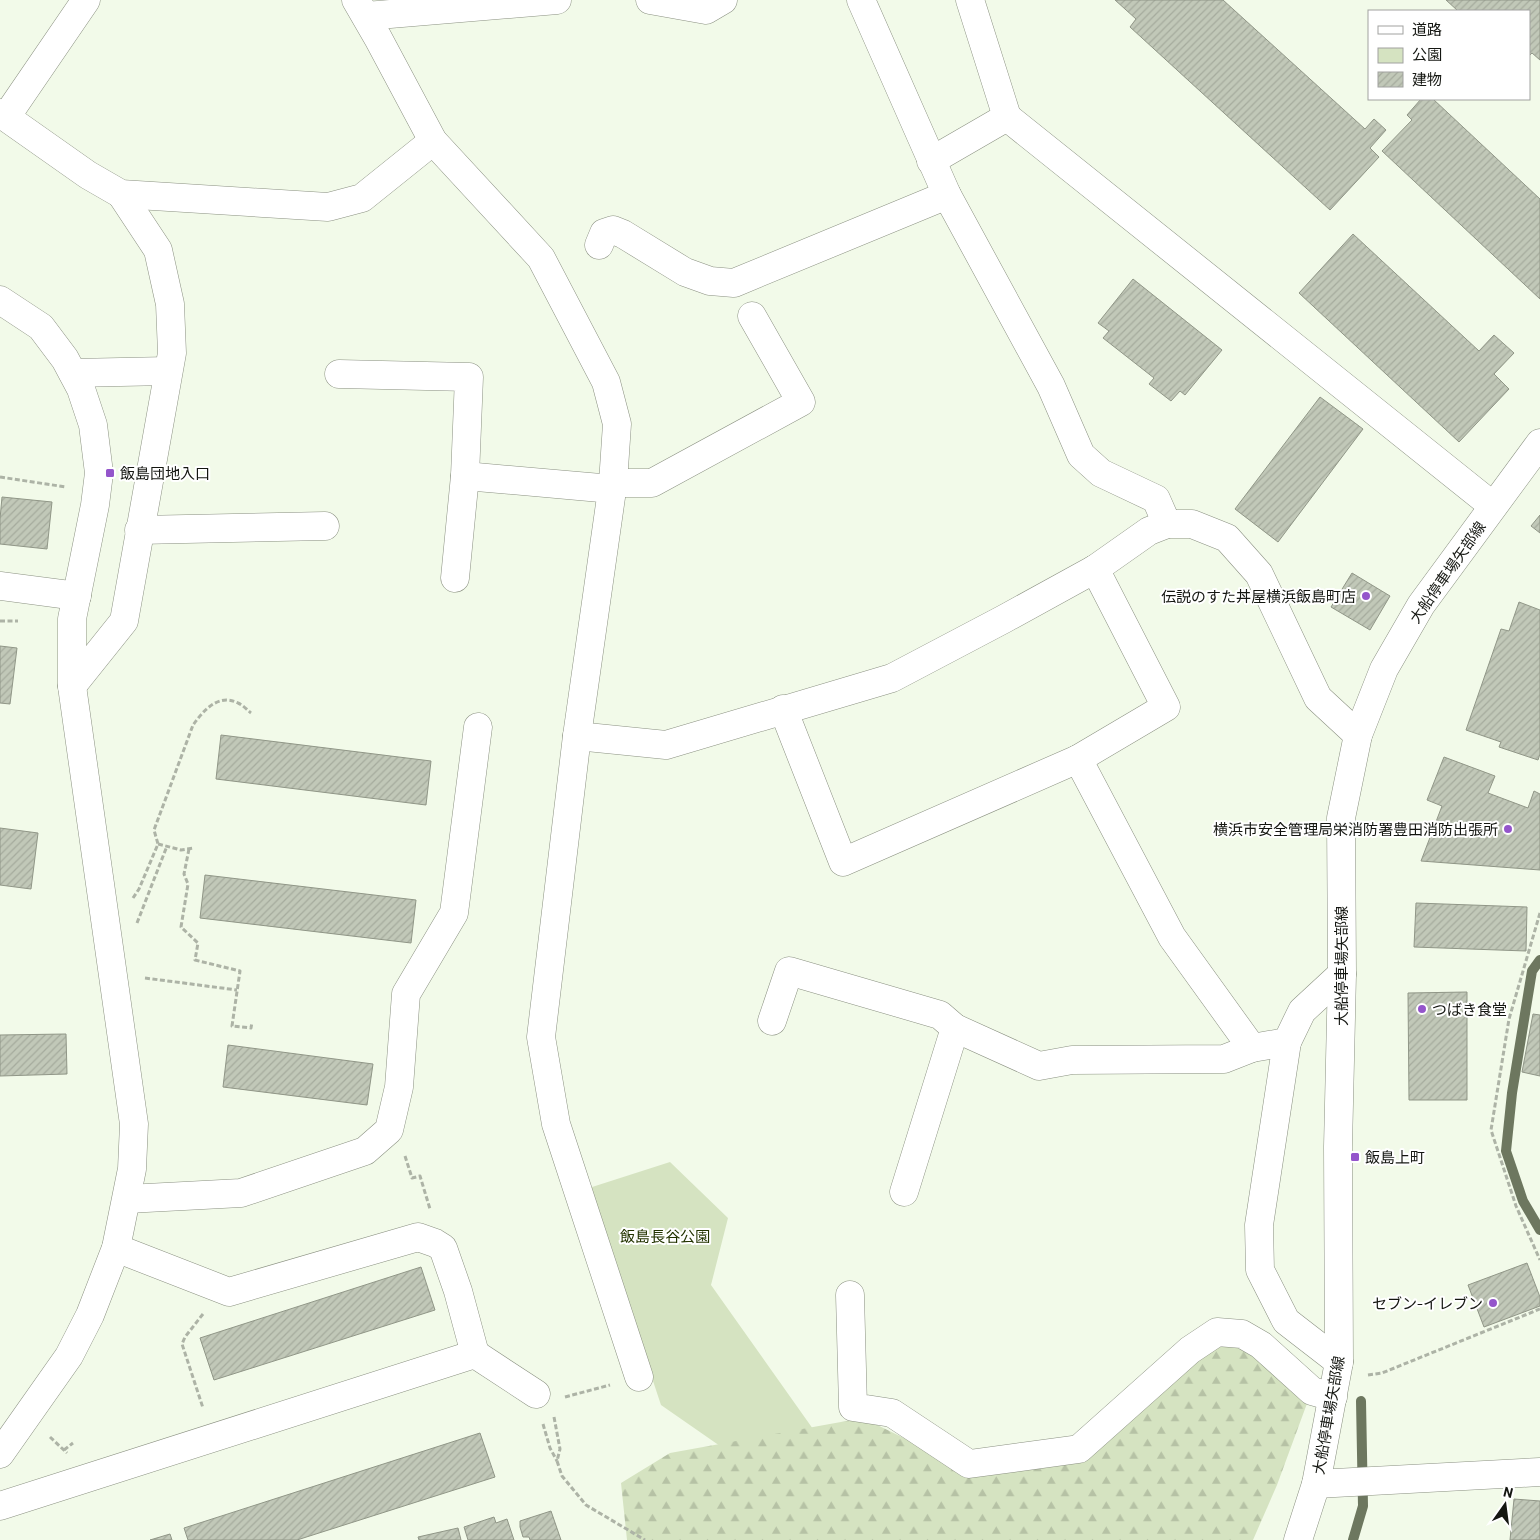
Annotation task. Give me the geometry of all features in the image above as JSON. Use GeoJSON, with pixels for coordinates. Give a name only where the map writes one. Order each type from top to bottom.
{"type":"FeatureCollection","features":[{"type":"Feature","properties":{"kind":"street"},"geometry":{"type":"LineString","coordinates":[[86,0],[3,115],[88,175],[121,194],[328,207],[362,198],[433,141]]}},
{"type":"Feature","properties":{"kind":"street"},"geometry":{"type":"LineString","coordinates":[[557,0],[361,8],[433,141],[541,258],[606,382],[617,424],[612,486],[577,736],[541,1038],[556,1124],[639,1377]]}},
{"type":"Feature","properties":{"kind":"street"},"geometry":{"type":"LineString","coordinates":[[650,0],[706,10],[723,0]]}},
{"type":"Feature","properties":{"kind":"street"},"geometry":{"type":"LineString","coordinates":[[861,0],[947,195],[1051,386],[1081,455],[1102,473],[1156,499],[1168,524]]}},
{"type":"Feature","properties":{"kind":"street"},"geometry":{"type":"LineString","coordinates":[[970,0],[1007,117],[1493,506]]}},
{"type":"Feature","properties":{"kind":"street"},"geometry":{"type":"LineString","coordinates":[[931,161],[1007,117]]}},
{"type":"Feature","properties":{"kind":"street"},"geometry":{"type":"LineString","coordinates":[[72,686],[124,621],[172,353],[170,304],[158,250],[121,194]]}},
{"type":"Feature","properties":{"kind":"street"},"geometry":{"type":"LineString","coordinates":[[599,245],[604,233],[612,230],[624,234],[684,272],[710,281],[734,283],[947,195]]}},
{"type":"Feature","properties":{"kind":"street"},"geometry":{"type":"LineString","coordinates":[[0,300],[41,327],[65,359],[81,389],[93,425],[99,473],[95,505],[72,619],[72,686],[134,1124],[132,1168],[116,1248],[90,1315],[68,1356],[0,1454]]}},
{"type":"Feature","properties":{"kind":"street"},"geometry":{"type":"LineString","coordinates":[[465,476],[612,486],[652,483],[802,402],[752,316]]}},
{"type":"Feature","properties":{"kind":"street"},"geometry":{"type":"LineString","coordinates":[[73,373],[168,371]]}},
{"type":"Feature","properties":{"kind":"street"},"geometry":{"type":"LineString","coordinates":[[339,374],[469,377],[465,476],[455,578]]}},
{"type":"Feature","properties":{"kind":"street","name":"大船停車場矢部線"},"geometry":{"type":"LineString","coordinates":[[1298,1540],[1316,1484],[1336,1379],[1342,974],[1341,818],[1358,735],[1384,669],[1421,605],[1540,443]]}},
{"type":"Feature","properties":{"kind":"street"},"geometry":{"type":"LineString","coordinates":[[577,736],[666,745],[892,678],[1004,620],[1095,569],[1149,531],[1168,524],[1192,524],[1227,538],[1259,574],[1318,698],[1358,735]]}},
{"type":"Feature","properties":{"kind":"street"},"geometry":{"type":"LineString","coordinates":[[139,530],[325,526]]}},
{"type":"Feature","properties":{"kind":"street"},"geometry":{"type":"LineString","coordinates":[[783,709],[843,862],[1078,759],[1166,707],[1095,569]]}},
{"type":"Feature","properties":{"kind":"street"},"geometry":{"type":"LineString","coordinates":[[0,586],[77,596]]}},
{"type":"Feature","properties":{"kind":"street"},"geometry":{"type":"LineString","coordinates":[[126,1198],[242,1193],[365,1151],[389,1130],[399,1087],[406,994],[454,913],[478,726]]}},
{"type":"Feature","properties":{"kind":"street"},"geometry":{"type":"LineString","coordinates":[[1078,759],[1172,936],[1252,1048]]}},
{"type":"Feature","properties":{"kind":"street"},"geometry":{"type":"LineString","coordinates":[[772,1021],[789,971],[940,1016],[955,1028],[1039,1066],[1072,1060],[1224,1059],[1252,1048],[1287,1042]]}},
{"type":"Feature","properties":{"kind":"street"},"geometry":{"type":"LineString","coordinates":[[850,1295],[853,1407],[892,1414],[969,1464],[1079,1449],[1190,1350],[1216,1332],[1242,1334],[1261,1345],[1312,1391],[1336,1379],[1286,1321],[1260,1270],[1259,1225],[1287,1042],[1302,1011],[1342,974]]}},
{"type":"Feature","properties":{"kind":"street"},"geometry":{"type":"LineString","coordinates":[[904,1192],[955,1028]]}},
{"type":"Feature","properties":{"kind":"street"},"geometry":{"type":"LineString","coordinates":[[116,1248],[229,1292],[418,1236],[435,1242],[444,1248],[475,1354],[550,1401]]}},
{"type":"Feature","properties":{"kind":"street"},"geometry":{"type":"LineString","coordinates":[[0,1506],[475,1354]]}},
{"type":"Feature","properties":{"kind":"street"},"geometry":{"type":"LineString","coordinates":[[1316,1484],[1540,1472]]}},
{"type":"Feature","properties":{"kind":"path"},"geometry":{"type":"LineString","coordinates":[[0,477],[72,488]]}},
{"type":"Feature","properties":{"kind":"path"},"geometry":{"type":"LineString","coordinates":[[129,903],[139,889],[158,844],[154,830],[193,725],[202,712],[209,706],[219,702],[238,703],[251,713]]}},
{"type":"Feature","properties":{"kind":"path"},"geometry":{"type":"LineString","coordinates":[[158,844],[180,850],[194,848]]}},
{"type":"Feature","properties":{"kind":"path"},"geometry":{"type":"LineString","coordinates":[[136,927],[167,846]]}},
{"type":"Feature","properties":{"kind":"path"},"geometry":{"type":"LineString","coordinates":[[190,849],[184,874],[188,884],[181,927],[198,943],[195,960],[240,971],[232,1026],[251,1028],[252,1022]]}},
{"type":"Feature","properties":{"kind":"path"},"geometry":{"type":"LineString","coordinates":[[1540,913],[1509,1019],[1491,1130],[1516,1206],[1540,1260]]}},
{"type":"Feature","properties":{"kind":"path"},"geometry":{"type":"LineString","coordinates":[[144,978],[237,990]]}},
{"type":"Feature","properties":{"kind":"path"},"geometry":{"type":"LineString","coordinates":[[404,1154],[412,1178],[420,1176],[426,1197]]}},
{"type":"Feature","properties":{"kind":"path"},"geometry":{"type":"LineString","coordinates":[[1336,1379],[1382,1373],[1540,1308]]}},
{"type":"Feature","properties":{"kind":"path"},"geometry":{"type":"LineString","coordinates":[[206,1310],[185,1337],[182,1344],[212,1437]]}},
{"type":"Feature","properties":{"kind":"path"},"geometry":{"type":"LineString","coordinates":[[550,1401],[639,1377]]}},
{"type":"Feature","properties":{"kind":"path"},"geometry":{"type":"LineString","coordinates":[[550,1401],[550,1448],[562,1476],[586,1505],[644,1540]]}},
{"type":"Feature","properties":{"kind":"path"},"geometry":{"type":"LineString","coordinates":[[550,1401],[560,1449],[557,1461]]}},
{"type":"Feature","properties":{"kind":"path"},"geometry":{"type":"LineString","coordinates":[[54,1440],[62,1449],[73,1443]]}},
{"type":"Feature","properties":{"kind":"green space","name":"飯島長谷公園"},"geometry":{"type":"Polygon","coordinates":[[[670,1162],[728,1218],[711,1285],[813,1429],[720,1446],[661,1405],[589,1188],[670,1162]]]}},
{"type":"Feature","properties":{"kind":"green space"},"geometry":{"type":"Polygon","coordinates":[[[1225,1323],[1316,1379],[1277,1485],[1253,1540],[627,1540],[621,1483],[670,1453],[863,1418],[967,1469],[1080,1453],[1225,1323]]]}},
{"type":"Feature","properties":{"kind":"building"},"geometry":{"type":"Polygon","coordinates":[[[1115,0],[1223,0],[1365,129],[1374,119],[1386,130],[1370,148],[1379,157],[1330,210],[1130,27],[1136,19],[1115,0]]]}},
{"type":"Feature","properties":{"kind":"building"},"geometry":{"type":"Polygon","coordinates":[[[1446,0],[1540,0],[1540,60],[1532,53],[1530,55],[1530,10],[1457,10],[1446,0]]]}},
{"type":"Feature","properties":{"kind":"building"},"geometry":{"type":"Polygon","coordinates":[[[1420,100],[1434,100],[1540,199],[1540,299],[1382,151],[1412,120],[1407,115],[1420,100]]]}},
{"type":"Feature","properties":{"kind":"building"},"geometry":{"type":"Polygon","coordinates":[[[1353,234],[1479,351],[1494,335],[1514,353],[1494,374],[1509,389],[1459,442],[1299,293],[1353,234]]]}},
{"type":"Feature","properties":{"kind":"building"},"geometry":{"type":"Polygon","coordinates":[[[1133,279],[1222,350],[1185,395],[1180,391],[1171,401],[1149,384],[1154,378],[1103,338],[1109,331],[1098,323],[1133,279]]]}},
{"type":"Feature","properties":{"kind":"building"},"geometry":{"type":"Polygon","coordinates":[[[1320,397],[1363,429],[1278,542],[1235,509],[1320,397]]]}},
{"type":"Feature","properties":{"kind":"building"},"geometry":{"type":"Polygon","coordinates":[[[2,497],[52,502],[47,549],[0,544],[2,497]]]}},
{"type":"Feature","properties":{"kind":"building"},"geometry":{"type":"Polygon","coordinates":[[[1540,515],[1540,533],[1531,526],[1540,515]]]}},
{"type":"Feature","properties":{"kind":"building"},"geometry":{"type":"Polygon","coordinates":[[[1352,573],[1390,596],[1370,630],[1331,607],[1352,573]]]}},
{"type":"Feature","properties":{"kind":"building"},"geometry":{"type":"Polygon","coordinates":[[[1519,602],[1540,610],[1540,754],[1538,760],[1499,747],[1501,742],[1466,730],[1501,629],[1509,631],[1519,602]]]}},
{"type":"Feature","properties":{"kind":"building"},"geometry":{"type":"Polygon","coordinates":[[[0,646],[17,648],[10,704],[0,703],[0,646]]]}},
{"type":"Feature","properties":{"kind":"building"},"geometry":{"type":"Polygon","coordinates":[[[221,735],[431,761],[426,805],[216,779],[221,735]]]}},
{"type":"Feature","properties":{"kind":"building"},"geometry":{"type":"Polygon","coordinates":[[[1444,757],[1495,776],[1488,793],[1528,808],[1534,791],[1540,794],[1540,870],[1421,861],[1442,806],[1427,800],[1444,757]]]}},
{"type":"Feature","properties":{"kind":"building"},"geometry":{"type":"Polygon","coordinates":[[[0,828],[38,833],[31,889],[0,885],[0,828]]]}},
{"type":"Feature","properties":{"kind":"building"},"geometry":{"type":"Polygon","coordinates":[[[205,875],[416,900],[411,943],[200,918],[205,875]]]}},
{"type":"Feature","properties":{"kind":"building"},"geometry":{"type":"Polygon","coordinates":[[[1416,903],[1527,907],[1526,951],[1414,947],[1416,903]]]}},
{"type":"Feature","properties":{"kind":"building"},"geometry":{"type":"Polygon","coordinates":[[[1467,992],[1467,1100],[1409,1100],[1408,993],[1467,992]]]}},
{"type":"Feature","properties":{"kind":"building"},"geometry":{"type":"Polygon","coordinates":[[[1533,1014],[1540,1015],[1540,1076],[1522,1072],[1533,1014]]]}},
{"type":"Feature","properties":{"kind":"building"},"geometry":{"type":"Polygon","coordinates":[[[66,1034],[67,1074],[0,1076],[0,1035],[66,1034]]]}},
{"type":"Feature","properties":{"kind":"building"},"geometry":{"type":"Polygon","coordinates":[[[228,1045],[373,1064],[367,1105],[223,1087],[228,1045]]]}},
{"type":"Feature","properties":{"kind":"building"},"geometry":{"type":"Polygon","coordinates":[[[1527,1263],[1540,1297],[1540,1306],[1484,1327],[1468,1285],[1527,1263]]]}},
{"type":"Feature","properties":{"kind":"building"},"geometry":{"type":"Polygon","coordinates":[[[421,1267],[435,1310],[214,1380],[200,1338],[421,1267]]]}},
{"type":"Feature","properties":{"kind":"building"},"geometry":{"type":"Polygon","coordinates":[[[480,1433],[495,1477],[297,1540],[188,1540],[184,1528],[480,1433]]]}},
{"type":"Feature","properties":{"kind":"building"},"geometry":{"type":"Polygon","coordinates":[[[1514,1499],[1540,1501],[1540,1540],[1510,1540],[1514,1499]]]}},
{"type":"Feature","properties":{"kind":"building"},"geometry":{"type":"Polygon","coordinates":[[[551,1511],[561,1540],[530,1540],[529,1537],[523,1537],[520,1521],[551,1511]]]}},
{"type":"Feature","properties":{"kind":"building"},"geometry":{"type":"Polygon","coordinates":[[[494,1517],[496,1523],[507,1519],[514,1540],[468,1540],[464,1527],[494,1517]]]}},
{"type":"Feature","properties":{"kind":"building"},"geometry":{"type":"Polygon","coordinates":[[[458,1528],[461,1540],[419,1540],[418,1537],[458,1528]]]}},
{"type":"Feature","properties":{"kind":"building"},"geometry":{"type":"Polygon","coordinates":[[[170,1534],[172,1540],[150,1540],[170,1534]]]}},
{"type":"Feature","properties":{"kind":"waterway"},"geometry":{"type":"LineString","coordinates":[[1540,960],[1532,971],[1512,1093],[1506,1151],[1523,1201],[1540,1230]]}},
{"type":"Feature","properties":{"kind":"waterway"},"geometry":{"type":"LineString","coordinates":[[1353,1540],[1363,1506],[1361,1401]]}},
{"type":"Feature","properties":{"kind":"place","name":"飯島団地入口"},"geometry":{"type":"Point","coordinates":[110,473]}},
{"type":"Feature","properties":{"kind":"place","name":"伝説のすた丼屋横浜飯島町店"},"geometry":{"type":"Point","coordinates":[1366,596]}},
{"type":"Feature","properties":{"kind":"place","name":"横浜市安全管理局栄消防署豊田消防出張所"},"geometry":{"type":"Point","coordinates":[1508,829]}},
{"type":"Feature","properties":{"kind":"place","name":"つばき食堂"},"geometry":{"type":"Point","coordinates":[1422,1009]}},
{"type":"Feature","properties":{"kind":"place","name":"飯島上町"},"geometry":{"type":"Point","coordinates":[1355,1157]}},
{"type":"Feature","properties":{"kind":"place","name":"セブン-イレブン"},"geometry":{"type":"Point","coordinates":[1493,1303]}}]}
